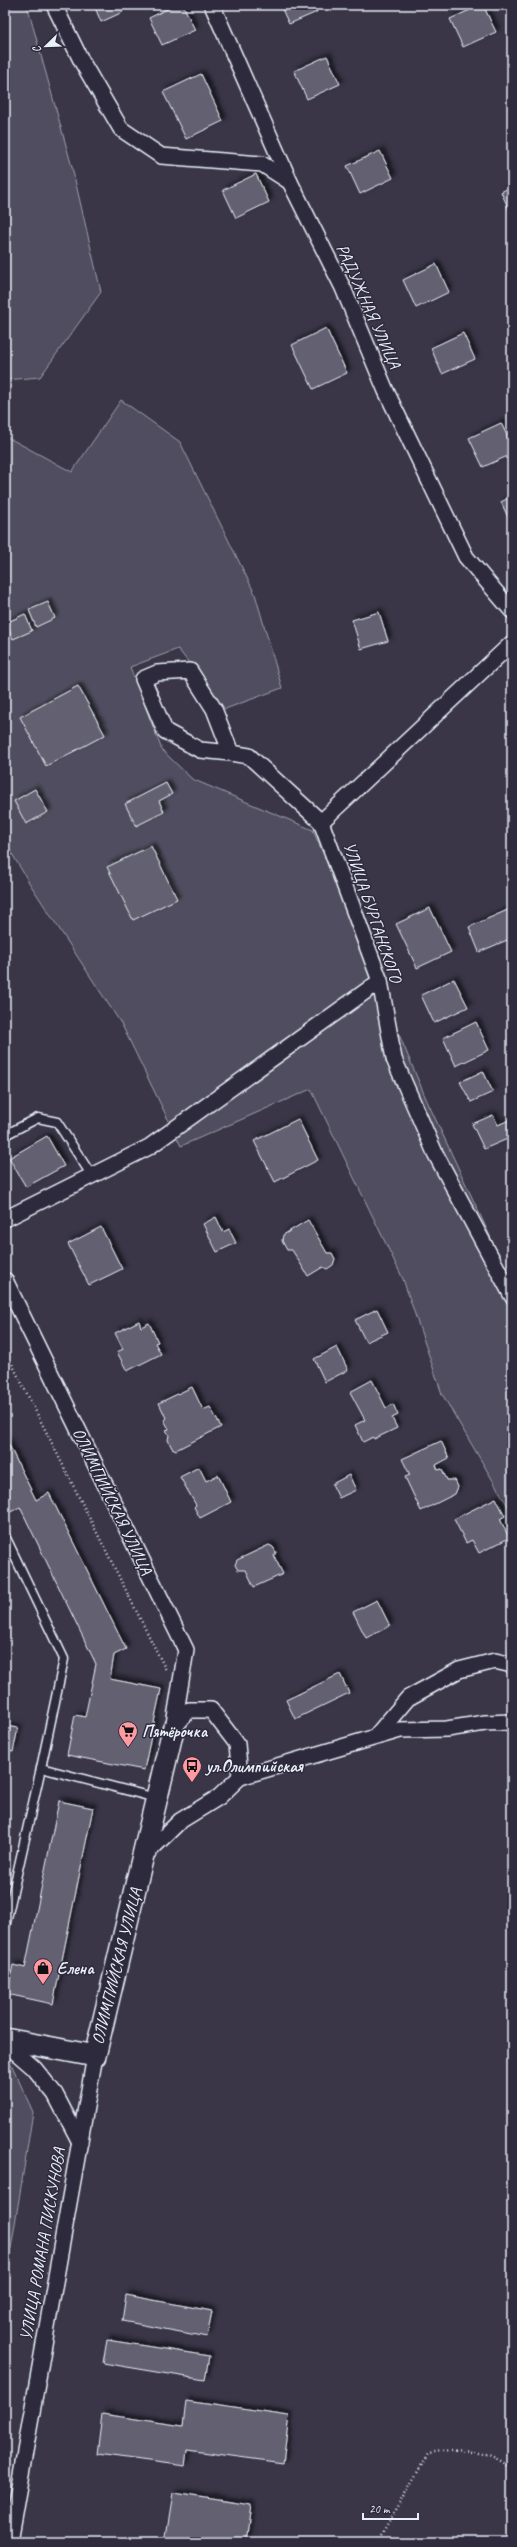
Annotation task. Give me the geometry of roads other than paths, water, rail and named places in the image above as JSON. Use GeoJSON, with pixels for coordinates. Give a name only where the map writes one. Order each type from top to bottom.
{"type":"FeatureCollection","features":[{"type":"Feature","properties":{"kind":"street"},"geometry":{"type":"LineString","coordinates":[[54,5],[82,62],[121,129],[161,156],[262,164],[290,182]]}},
{"type":"Feature","properties":{"kind":"street","name":"РАДУЖНАЯ УЛИЦА"},"geometry":{"type":"LineString","coordinates":[[212,5],[290,182],[343,288],[386,390],[466,557],[512,611]]}},
{"type":"Feature","properties":{"kind":"street"},"geometry":{"type":"LineString","coordinates":[[321,822],[512,643]]}},
{"type":"Feature","properties":{"kind":"street","name":"УЛИЦА БУРГАНСКОГО"},"geometry":{"type":"LineString","coordinates":[[230,753],[214,709],[190,671],[158,673],[143,679],[165,731],[200,750],[249,756],[321,822],[380,981],[394,1059],[435,1153],[512,1296]]}},
{"type":"Feature","properties":{"kind":"street"},"geometry":{"type":"LineString","coordinates":[[5,1219],[149,1147],[380,981]]}},
{"type":"Feature","properties":{"kind":"street","name":"ОЛИМПИЙСКАЯ УЛИЦА"},"geometry":{"type":"LineString","coordinates":[[5,1280],[186,1650],[173,1730],[95,2056],[5,2039]]}},
{"type":"Feature","properties":{"kind":"street"},"geometry":{"type":"LineString","coordinates":[[375,1737],[408,1698],[459,1670],[495,1662],[512,1665]]}},
{"type":"Feature","properties":{"kind":"street","name":"ОЛИМПИЙСКАЯ УЛИЦА"},"geometry":{"type":"LineString","coordinates":[[173,1730],[189,1710],[211,1710],[237,1744],[240,1777]]}},
{"type":"Feature","properties":{"kind":"street"},"geometry":{"type":"LineString","coordinates":[[142,1858],[180,1821],[219,1797],[240,1777],[400,1730],[447,1729],[486,1723],[512,1722]]}},
{"type":"Feature","properties":{"kind":"street","name":"УЛИЦА РОМАНА ПИСКУНОВА"},"geometry":{"type":"LineString","coordinates":[[5,2043],[34,2068],[55,2094],[80,2142]]}},
{"type":"Feature","properties":{"kind":"street","name":"УЛИЦА РОМАНА ПИСКУНОВА"},"geometry":{"type":"LineString","coordinates":[[9,2542],[95,2056]]}},
{"type":"Feature","properties":{"kind":"lane"},"geometry":{"type":"LineString","coordinates":[[5,1135],[38,1118],[57,1122],[92,1176]]}},
{"type":"Feature","properties":{"kind":"lane"},"geometry":{"type":"LineString","coordinates":[[5,1536],[64,1659],[5,1927]]}},
{"type":"Feature","properties":{"kind":"lane"},"geometry":{"type":"LineString","coordinates":[[41,1768],[156,1798]]}},
{"type":"Feature","properties":{"kind":"place","name":"Пятёрочка"},"geometry":{"type":"Point","coordinates":[128,1748]}},
{"type":"Feature","properties":{"kind":"place","name":"ул.Олимпийская"},"geometry":{"type":"Point","coordinates":[192,1783]}},
{"type":"Feature","properties":{"kind":"place","name":"Елена"},"geometry":{"type":"Point","coordinates":[43,1985]}}]}
